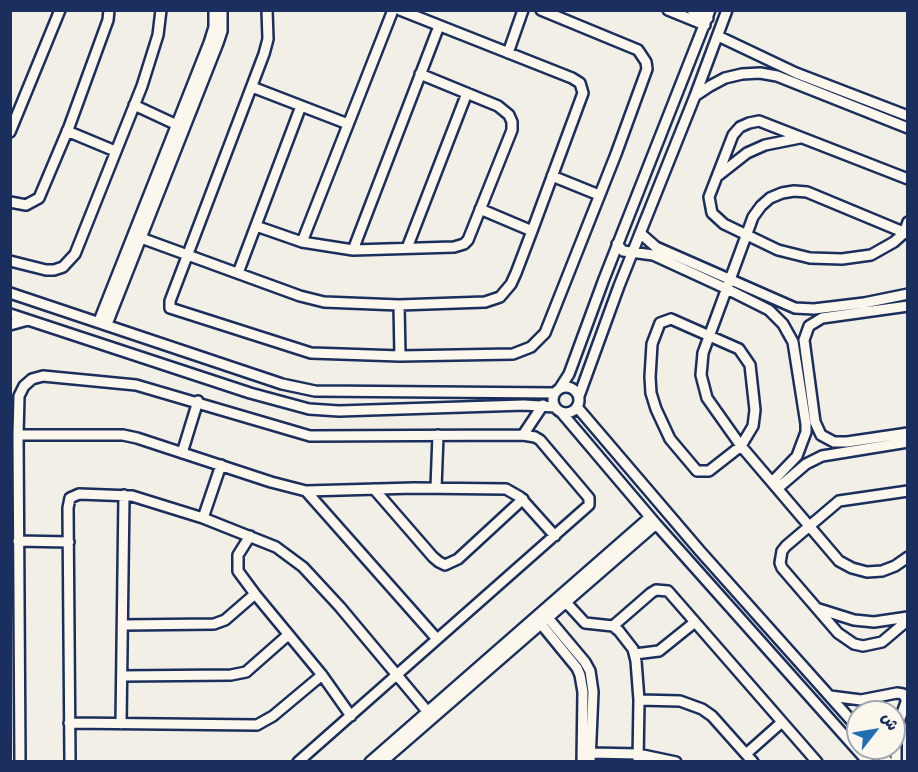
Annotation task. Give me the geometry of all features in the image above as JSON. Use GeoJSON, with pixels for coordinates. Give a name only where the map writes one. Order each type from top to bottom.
{"type":"FeatureCollection","features":[{"type":"Feature","properties":{"kind":"street"},"geometry":{"type":"LineString","coordinates":[[10,132],[15,111],[60,10]]}},
{"type":"Feature","properties":{"kind":"street"},"geometry":{"type":"LineString","coordinates":[[10,202],[26,205],[39,198],[67,131],[106,25],[109,10]]}},
{"type":"Feature","properties":{"kind":"street"},"geometry":{"type":"LineString","coordinates":[[10,261],[46,270],[63,267],[71,261],[79,247],[142,86],[158,35],[161,10]]}},
{"type":"Feature","properties":{"kind":"street"},"geometry":{"type":"LineString","coordinates":[[103,323],[200,78],[212,36],[214,10]]}},
{"type":"Feature","properties":{"kind":"street"},"geometry":{"type":"LineString","coordinates":[[103,323],[141,238],[177,125],[220,36],[222,10]]}},
{"type":"Feature","properties":{"kind":"street"},"geometry":{"type":"LineString","coordinates":[[267,10],[268,39],[252,87],[170,301],[170,308],[311,353],[400,356],[513,354],[523,351],[545,333],[645,76],[646,62],[643,55],[631,47],[541,10]]}},
{"type":"Feature","properties":{"kind":"street"},"geometry":{"type":"LineString","coordinates":[[302,242],[393,10]]}},
{"type":"Feature","properties":{"kind":"street"},"geometry":{"type":"LineString","coordinates":[[141,238],[317,300],[399,305],[485,302],[501,297],[514,279],[583,93],[580,83],[400,10]]}},
{"type":"Feature","properties":{"kind":"street"},"geometry":{"type":"LineString","coordinates":[[508,53],[523,10]]}},
{"type":"Feature","properties":{"kind":"street"},"geometry":{"type":"LineString","coordinates":[[692,10],[708,18]]}},
{"type":"Feature","properties":{"kind":"street"},"geometry":{"type":"LineString","coordinates":[[10,314],[155,362],[309,409],[339,411],[543,405],[568,413],[577,406],[619,286],[727,10]]}},
{"type":"Feature","properties":{"kind":"street"},"geometry":{"type":"LineString","coordinates":[[671,11],[708,18]]}},
{"type":"Feature","properties":{"kind":"street"},"geometry":{"type":"LineString","coordinates":[[708,18],[617,244],[569,374],[553,400],[558,410],[653,521],[868,762]]}},
{"type":"Feature","properties":{"kind":"street"},"geometry":{"type":"LineString","coordinates":[[353,250],[439,26]]}},
{"type":"Feature","properties":{"kind":"street"},"geometry":{"type":"LineString","coordinates":[[718,36],[796,73],[908,116]]}},
{"type":"Feature","properties":{"kind":"street"},"geometry":{"type":"LineString","coordinates":[[256,226],[302,242],[353,250],[454,247],[464,244],[468,240],[512,129],[512,122],[504,110],[420,74]]}},
{"type":"Feature","properties":{"kind":"street"},"geometry":{"type":"LineString","coordinates":[[695,96],[725,78],[742,74],[777,76],[908,128]]}},
{"type":"Feature","properties":{"kind":"street"},"geometry":{"type":"LineString","coordinates":[[252,87],[348,124]]}},
{"type":"Feature","properties":{"kind":"street"},"geometry":{"type":"LineString","coordinates":[[407,248],[467,93]]}},
{"type":"Feature","properties":{"kind":"street"},"geometry":{"type":"LineString","coordinates":[[134,105],[177,125]]}},
{"type":"Feature","properties":{"kind":"street"},"geometry":{"type":"LineString","coordinates":[[238,273],[301,106]]}},
{"type":"Feature","properties":{"kind":"street"},"geometry":{"type":"LineString","coordinates":[[670,111],[676,118],[685,118]]}},
{"type":"Feature","properties":{"kind":"street"},"geometry":{"type":"LineString","coordinates":[[908,179],[759,121],[749,123],[733,135],[709,197],[712,213],[717,219],[747,235],[794,254],[826,259],[842,259],[877,252],[906,234],[908,222]]}},
{"type":"Feature","properties":{"kind":"street"},"geometry":{"type":"LineString","coordinates":[[67,131],[115,151]]}},
{"type":"Feature","properties":{"kind":"street"},"geometry":{"type":"LineString","coordinates":[[661,134],[670,135],[676,141]]}},
{"type":"Feature","properties":{"kind":"street"},"geometry":{"type":"LineString","coordinates":[[717,176],[731,164],[765,145],[802,137]]}},
{"type":"Feature","properties":{"kind":"street"},"geometry":{"type":"LineString","coordinates":[[552,176],[599,195]]}},
{"type":"Feature","properties":{"kind":"street"},"geometry":{"type":"LineString","coordinates":[[906,234],[807,192],[794,190],[770,198],[753,217],[703,353],[702,375],[707,398],[741,446],[840,561],[852,568],[867,572],[882,571],[908,557]]}},
{"type":"Feature","properties":{"kind":"street"},"geometry":{"type":"LineString","coordinates":[[480,209],[532,231]]}},
{"type":"Feature","properties":{"kind":"street"},"geometry":{"type":"LineString","coordinates":[[640,233],[656,247],[728,285],[777,316],[793,342],[811,423],[827,439],[834,442],[847,442],[908,433]]}},
{"type":"Feature","properties":{"kind":"street"},"geometry":{"type":"LineString","coordinates":[[617,244],[623,250],[653,255],[786,306],[804,309],[864,303],[908,294]]}},
{"type":"Feature","properties":{"kind":"street"},"geometry":{"type":"LineString","coordinates":[[604,279],[612,280],[619,286]]}},
{"type":"Feature","properties":{"kind":"street"},"geometry":{"type":"LineString","coordinates":[[10,293],[282,384],[315,392],[571,388],[579,396]]}},
{"type":"Feature","properties":{"kind":"street"},"geometry":{"type":"LineString","coordinates":[[399,305],[400,356]]}},
{"type":"Feature","properties":{"kind":"street"},"geometry":{"type":"LineString","coordinates":[[775,485],[797,456],[811,423],[804,340],[809,326],[822,318],[908,306]]}},
{"type":"Feature","properties":{"kind":"street"},"geometry":{"type":"LineString","coordinates":[[672,319],[710,335],[738,349],[750,365],[755,418],[750,433],[741,446],[709,471],[697,471],[670,438],[651,393],[652,344],[660,323],[672,319]]}},
{"type":"Feature","properties":{"kind":"street"},"geometry":{"type":"LineString","coordinates":[[10,325],[28,320]]}},
{"type":"Feature","properties":{"kind":"street"},"geometry":{"type":"LineString","coordinates":[[793,342],[804,340]]}},
{"type":"Feature","properties":{"kind":"street"},"geometry":{"type":"LineString","coordinates":[[20,762],[19,396],[24,386],[32,379],[43,376],[126,383],[198,401],[310,436],[523,435],[535,437],[544,444],[590,501],[590,506],[298,762]]}},
{"type":"Feature","properties":{"kind":"street"},"geometry":{"type":"LineString","coordinates":[[278,400],[282,384]]}},
{"type":"Feature","properties":{"kind":"street"},"geometry":{"type":"LineString","coordinates":[[182,453],[198,401]]}},
{"type":"Feature","properties":{"kind":"street"},"geometry":{"type":"LineString","coordinates":[[523,435],[543,405]]}},
{"type":"Feature","properties":{"kind":"street"},"geometry":{"type":"LineString","coordinates":[[577,406],[727,582],[846,714]]}},
{"type":"Feature","properties":{"kind":"street"},"geometry":{"type":"LineString","coordinates":[[18,435],[110,433],[137,438],[271,482],[306,491],[506,489],[523,499],[555,536]]}},
{"type":"Feature","properties":{"kind":"street"},"geometry":{"type":"LineString","coordinates":[[436,488],[438,435]]}},
{"type":"Feature","properties":{"kind":"street"},"geometry":{"type":"LineString","coordinates":[[847,442],[847,453]]}},
{"type":"Feature","properties":{"kind":"street"},"geometry":{"type":"LineString","coordinates":[[775,485],[814,460],[831,454],[908,442]]}},
{"type":"Feature","properties":{"kind":"street"},"geometry":{"type":"LineString","coordinates":[[203,518],[221,465]]}},
{"type":"Feature","properties":{"kind":"street"},"geometry":{"type":"LineString","coordinates":[[374,489],[434,557],[445,565],[458,559],[523,499]]}},
{"type":"Feature","properties":{"kind":"street"},"geometry":{"type":"LineString","coordinates":[[306,491],[437,639]]}},
{"type":"Feature","properties":{"kind":"street"},"geometry":{"type":"LineString","coordinates":[[908,491],[839,501],[782,551],[780,563],[845,640],[863,646],[882,642],[908,618]]}},
{"type":"Feature","properties":{"kind":"street"},"geometry":{"type":"LineString","coordinates":[[70,762],[68,508],[70,498],[80,494],[124,495],[203,518],[276,547],[303,567],[427,711]]}},
{"type":"Feature","properties":{"kind":"street"},"geometry":{"type":"LineString","coordinates":[[121,724],[124,495]]}},
{"type":"Feature","properties":{"kind":"street"},"geometry":{"type":"LineString","coordinates":[[370,762],[427,711],[653,521]]}},
{"type":"Feature","properties":{"kind":"street"},"geometry":{"type":"LineString","coordinates":[[250,536],[238,555],[238,571],[322,675],[351,716]]}},
{"type":"Feature","properties":{"kind":"street"},"geometry":{"type":"LineString","coordinates":[[18,541],[69,542]]}},
{"type":"Feature","properties":{"kind":"street"},"geometry":{"type":"LineString","coordinates":[[699,571],[708,572],[712,564]]}},
{"type":"Feature","properties":{"kind":"street"},"geometry":{"type":"LineString","coordinates":[[716,591],[722,582],[727,582]]}},
{"type":"Feature","properties":{"kind":"street"},"geometry":{"type":"LineString","coordinates":[[613,626],[651,593],[662,590],[673,595],[817,762]]}},
{"type":"Feature","properties":{"kind":"street"},"geometry":{"type":"LineString","coordinates":[[123,626],[221,623],[255,594]]}},
{"type":"Feature","properties":{"kind":"street"},"geometry":{"type":"LineString","coordinates":[[382,762],[545,621],[563,599]]}},
{"type":"Feature","properties":{"kind":"street"},"geometry":{"type":"LineString","coordinates":[[563,599],[585,623],[613,626],[635,654],[639,700],[638,758]]}},
{"type":"Feature","properties":{"kind":"street"},"geometry":{"type":"LineString","coordinates":[[817,608],[854,620],[874,622],[908,618]]}},
{"type":"Feature","properties":{"kind":"street"},"geometry":{"type":"LineString","coordinates":[[545,621],[585,662],[590,671],[593,692],[591,757],[676,762]]}},
{"type":"Feature","properties":{"kind":"street"},"geometry":{"type":"LineString","coordinates":[[545,621],[580,675],[583,692],[582,762]]}},
{"type":"Feature","properties":{"kind":"street"},"geometry":{"type":"LineString","coordinates":[[635,654],[659,651],[695,622]]}},
{"type":"Feature","properties":{"kind":"street"},"geometry":{"type":"LineString","coordinates":[[122,676],[231,675],[246,672],[288,635]]}},
{"type":"Feature","properties":{"kind":"street"},"geometry":{"type":"LineString","coordinates":[[69,723],[257,725],[273,716],[322,675]]}},
{"type":"Feature","properties":{"kind":"street"},"geometry":{"type":"LineString","coordinates":[[830,696],[861,700],[897,693],[905,696],[907,701],[896,730],[896,762]]}},
{"type":"Feature","properties":{"kind":"street"},"geometry":{"type":"LineString","coordinates":[[639,700],[666,700],[692,704],[712,716],[753,762]]}},
{"type":"Feature","properties":{"kind":"street"},"geometry":{"type":"LineString","coordinates":[[746,754],[782,722]]}}]}
